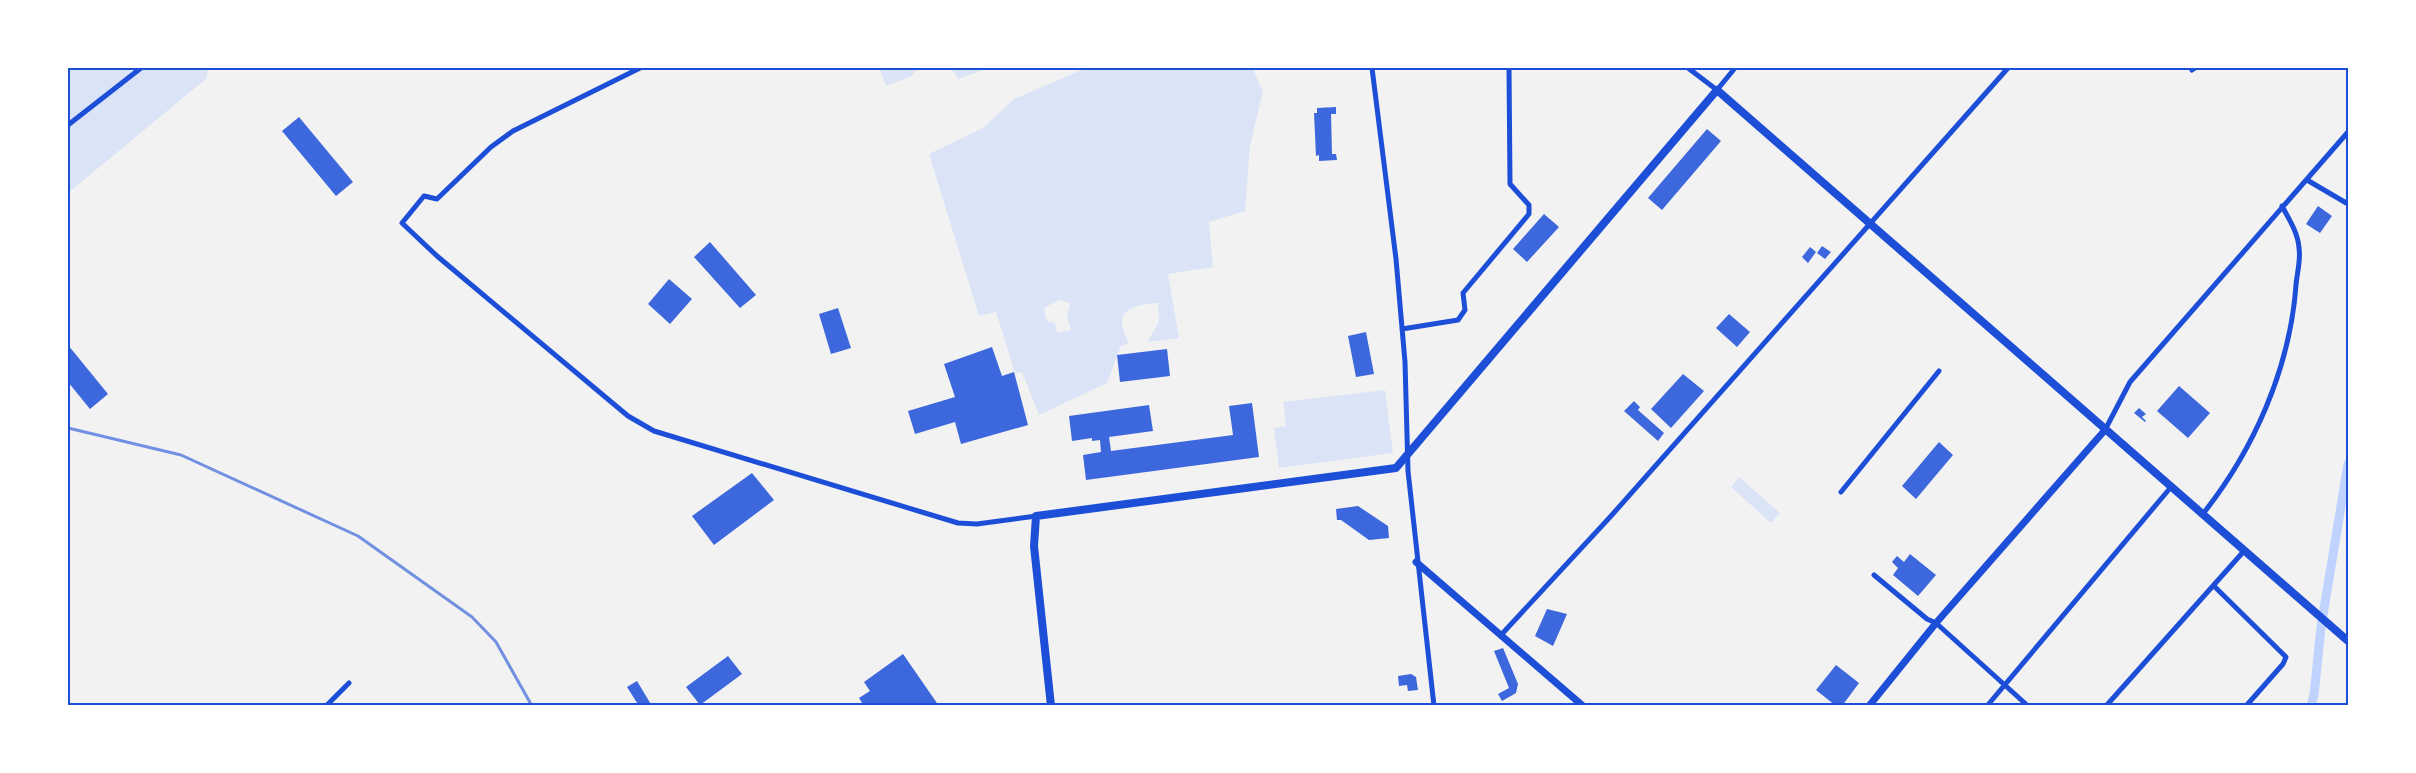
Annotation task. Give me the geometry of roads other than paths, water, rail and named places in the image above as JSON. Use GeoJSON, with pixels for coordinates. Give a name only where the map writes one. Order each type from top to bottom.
{"type":"FeatureCollection","features":[{"type":"Feature","properties":{"kind":"main road"},"geometry":{"type":"LineString","coordinates":[[1051,705],[1035,546],[1036,516],[1396,468],[1717,90],[2104,430],[2349,641]]}},
{"type":"Feature","properties":{"kind":"street"},"geometry":{"type":"LineString","coordinates":[[68,125],[141,68]]}},
{"type":"Feature","properties":{"kind":"street"},"geometry":{"type":"LineString","coordinates":[[639,68],[513,131],[491,147],[437,199],[424,196],[402,223],[437,256],[628,416],[654,431],[958,523],[977,524],[1036,516]]}},
{"type":"Feature","properties":{"kind":"street"},"geometry":{"type":"LineString","coordinates":[[1372,68],[1396,259],[1402,329],[1408,471],[1416,562],[1434,705]]}},
{"type":"Feature","properties":{"kind":"street"},"geometry":{"type":"LineString","coordinates":[[1402,329],[1458,320],[1466,310],[1463,293],[1529,214],[1529,205],[1510,184],[1509,68]]}},
{"type":"Feature","properties":{"kind":"street"},"geometry":{"type":"LineString","coordinates":[[1688,68],[1717,90],[1736,68]]}},
{"type":"Feature","properties":{"kind":"street"},"geometry":{"type":"LineString","coordinates":[[1501,635],[1611,516],[2008,68]]}},
{"type":"Feature","properties":{"kind":"street"},"geometry":{"type":"LineString","coordinates":[[1869,705],[1936,623],[2104,430],[2130,382],[2349,132]]}},
{"type":"Feature","properties":{"kind":"street"},"geometry":{"type":"LineString","coordinates":[[2307,180],[2349,204]]}},
{"type":"Feature","properties":{"kind":"street"},"geometry":{"type":"LineString","coordinates":[[2202,515],[2240,459],[2266,408],[2294,320],[2299,248],[2294,230],[2282,206]]}},
{"type":"Feature","properties":{"kind":"street"},"geometry":{"type":"LineString","coordinates":[[1841,492],[1939,371]]}},
{"type":"Feature","properties":{"kind":"street"},"geometry":{"type":"LineString","coordinates":[[1987,705],[2171,487]]}},
{"type":"Feature","properties":{"kind":"street"},"geometry":{"type":"LineString","coordinates":[[2106,705],[2244,551]]}},
{"type":"Feature","properties":{"kind":"street"},"geometry":{"type":"LineString","coordinates":[[1416,562],[1583,705]]}},
{"type":"Feature","properties":{"kind":"street"},"geometry":{"type":"LineString","coordinates":[[1874,575],[1927,619],[1936,623],[2028,705]]}},
{"type":"Feature","properties":{"kind":"street"},"geometry":{"type":"LineString","coordinates":[[2214,586],[2286,657],[2283,664],[2246,705]]}},
{"type":"Feature","properties":{"kind":"street"},"geometry":{"type":"LineString","coordinates":[[326,705],[349,683]]}},
{"type":"Feature","properties":{"kind":"waterway"},"geometry":{"type":"LineString","coordinates":[[2311,706],[2321,627],[2348,464]]}},
{"type":"Feature","properties":{"kind":"railway"},"geometry":{"type":"LineString","coordinates":[[68,428],[181,455],[358,536],[472,617],[496,642],[532,706]]}}]}
